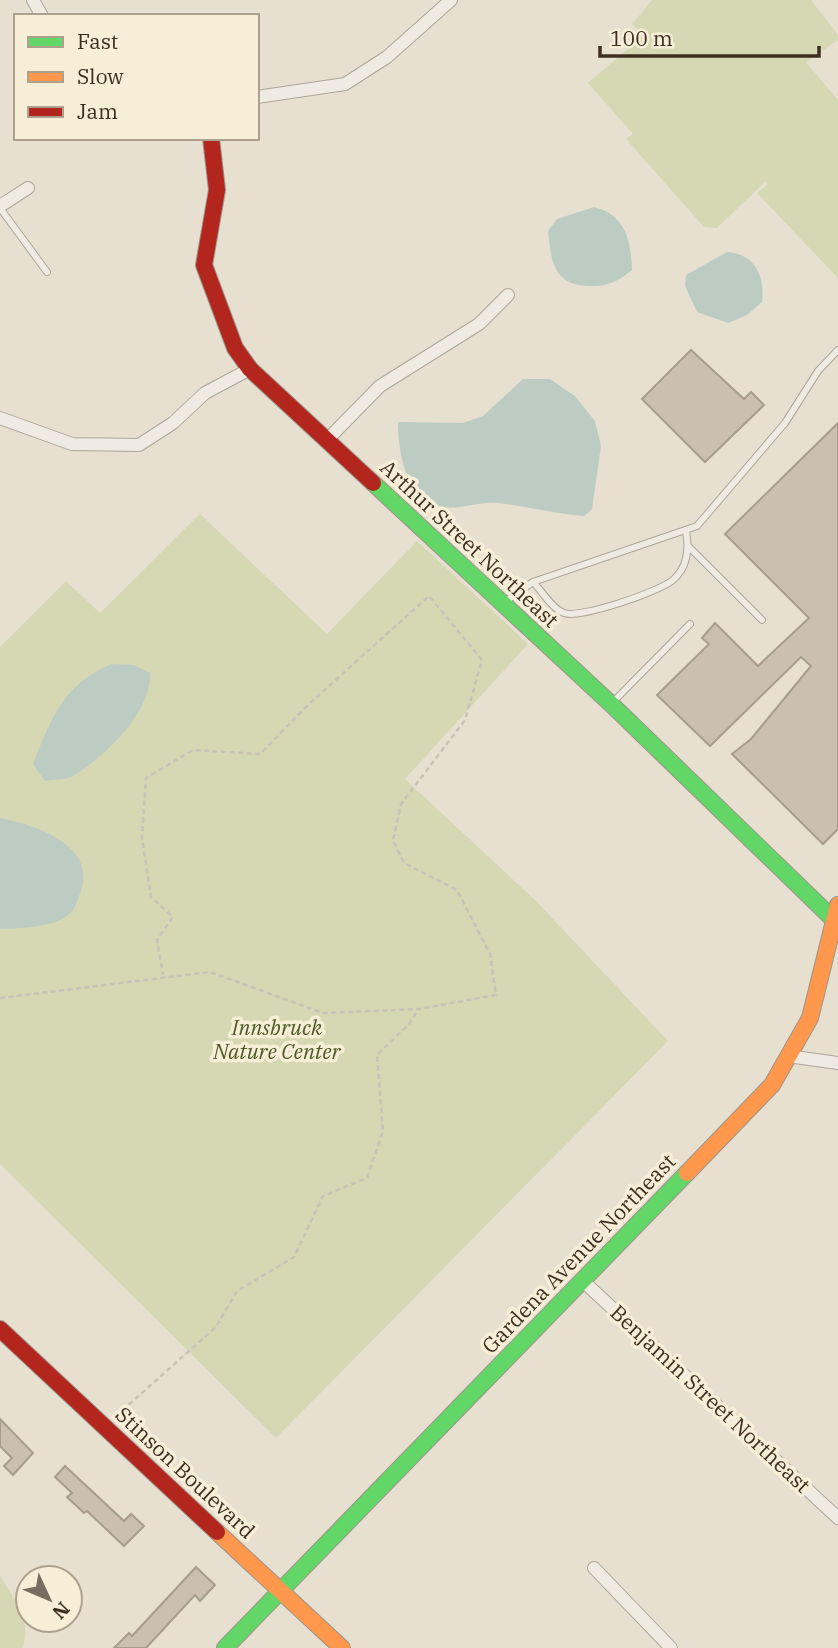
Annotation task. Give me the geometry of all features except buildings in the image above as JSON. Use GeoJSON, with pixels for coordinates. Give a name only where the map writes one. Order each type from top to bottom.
{"type":"FeatureCollection","features":[{"type":"Feature","properties":{"kind":"street"},"geometry":{"type":"LineString","coordinates":[[259,97],[345,84],[387,57],[451,0]]}},
{"type":"Feature","properties":{"kind":"street","name":"Arthur Street Northeast"},"geometry":{"type":"LineString","coordinates":[[211,140],[217,190],[204,265],[236,348],[250,369],[836,912]]}},
{"type":"Feature","properties":{"kind":"street"},"geometry":{"type":"LineString","coordinates":[[0,207],[28,188]]}},
{"type":"Feature","properties":{"kind":"street"},"geometry":{"type":"LineString","coordinates":[[326,441],[380,386],[479,324],[508,295]]}},
{"type":"Feature","properties":{"kind":"street"},"geometry":{"type":"LineString","coordinates":[[0,418],[72,444],[139,445],[173,423],[205,393],[250,369]]}},
{"type":"Feature","properties":{"kind":"street","name":"Gardena Avenue Northeast"},"geometry":{"type":"LineString","coordinates":[[225,1648],[279,1589],[772,1085],[810,1018],[836,912]]}},
{"type":"Feature","properties":{"kind":"street"},"geometry":{"type":"LineString","coordinates":[[788,1056],[838,1063]]}},
{"type":"Feature","properties":{"kind":"street","name":"Benjamin Street Northeast"},"geometry":{"type":"LineString","coordinates":[[583,1280],[838,1518]]}},
{"type":"Feature","properties":{"kind":"street","name":"Stinson Boulevard"},"geometry":{"type":"LineString","coordinates":[[0,1329],[342,1648]]}},
{"type":"Feature","properties":{"kind":"street"},"geometry":{"type":"LineString","coordinates":[[594,1568],[671,1648]]}},
{"type":"Feature","properties":{"kind":"lane"},"geometry":{"type":"LineString","coordinates":[[0,207],[47,272]]}},
{"type":"Feature","properties":{"kind":"lane"},"geometry":{"type":"LineString","coordinates":[[501,604],[533,582],[697,526],[785,423],[818,371],[838,350]]}},
{"type":"Feature","properties":{"kind":"lane"},"geometry":{"type":"LineString","coordinates":[[533,582],[558,610],[577,615],[658,589],[673,580],[685,565],[689,547],[686,530]]}},
{"type":"Feature","properties":{"kind":"lane"},"geometry":{"type":"LineString","coordinates":[[689,547],[762,620]]}},
{"type":"Feature","properties":{"kind":"lane"},"geometry":{"type":"LineString","coordinates":[[611,704],[691,624]]}},
{"type":"Feature","properties":{"kind":"path"},"geometry":{"type":"LineString","coordinates":[[0,998],[163,975],[210,972],[323,1013],[419,1009],[496,996],[491,954],[457,890],[404,863],[393,840],[401,804],[465,720],[482,660],[429,596],[309,704],[260,754],[193,750],[146,778],[142,838],[150,897],[173,917],[157,940],[163,975]]}},
{"type":"Feature","properties":{"kind":"path"},"geometry":{"type":"LineString","coordinates":[[104,1427],[216,1327],[237,1291],[294,1257],[323,1196],[367,1178],[383,1131],[377,1055],[409,1024],[419,1009]]}},
{"type":"Feature","properties":{"kind":"green space"},"geometry":{"type":"Polygon","coordinates":[[[652,0],[811,0],[838,35],[838,40],[806,62],[838,100],[838,278],[757,193],[768,184],[766,181],[717,228],[704,227],[626,139],[633,134],[588,83],[644,35],[632,24],[652,0]]]}},
{"type":"Feature","properties":{"kind":"green space","name":"Innsbruck Nature Center"},"geometry":{"type":"Polygon","coordinates":[[[200,514],[327,634],[417,541],[528,644],[405,779],[537,902],[668,1041],[276,1438],[0,1164],[0,647],[66,581],[100,613],[200,514]]]}},
{"type":"Feature","properties":{"kind":"green space"},"geometry":{"type":"Polygon","coordinates":[[[0,1575],[14,1599],[14,1634],[25,1634],[25,1639],[22,1648],[0,1648],[0,1575]]]}},
{"type":"Feature","properties":{"kind":"shaded area"},"geometry":{"type":"Polygon","coordinates":[[[594,207],[613,216],[625,231],[632,270],[622,278],[605,285],[587,286],[567,281],[556,269],[548,231],[557,219],[594,207]]]}},
{"type":"Feature","properties":{"kind":"shaded area"},"geometry":{"type":"Polygon","coordinates":[[[727,252],[745,257],[751,262],[760,275],[763,292],[762,302],[747,315],[728,323],[697,312],[685,286],[686,275],[727,252]]]}},
{"type":"Feature","properties":{"kind":"shaded area"},"geometry":{"type":"Polygon","coordinates":[[[523,379],[550,379],[575,396],[595,421],[601,446],[592,509],[584,516],[498,503],[450,508],[430,502],[420,495],[406,473],[402,460],[398,422],[463,423],[483,416],[523,379]]]}},
{"type":"Feature","properties":{"kind":"shaded area"},"geometry":{"type":"Polygon","coordinates":[[[111,664],[134,665],[150,673],[144,702],[124,732],[99,758],[73,776],[45,781],[33,764],[53,718],[81,682],[111,664]]]}},
{"type":"Feature","properties":{"kind":"shaded area"},"geometry":{"type":"Polygon","coordinates":[[[0,818],[30,826],[60,840],[80,861],[84,875],[81,891],[67,916],[41,926],[0,929],[0,818]]]}},
{"type":"Feature","properties":{"kind":"traffic: fast"},"geometry":{"type":"LineString","coordinates":[[373,483],[611,704],[833,919]]}},
{"type":"Feature","properties":{"kind":"traffic: fast"},"geometry":{"type":"LineString","coordinates":[[225,1648],[687,1173]]}},
{"type":"Feature","properties":{"kind":"traffic: slow"},"geometry":{"type":"LineString","coordinates":[[687,1173],[772,1085],[810,1018],[838,905]]}},
{"type":"Feature","properties":{"kind":"traffic: slow"},"geometry":{"type":"LineString","coordinates":[[217,1532],[342,1648]]}},
{"type":"Feature","properties":{"kind":"traffic: jam"},"geometry":{"type":"LineString","coordinates":[[211,140],[217,190],[204,265],[235,348],[250,369],[373,483]]}},
{"type":"Feature","properties":{"kind":"traffic: jam"},"geometry":{"type":"LineString","coordinates":[[0,1329],[217,1532]]}}]}
